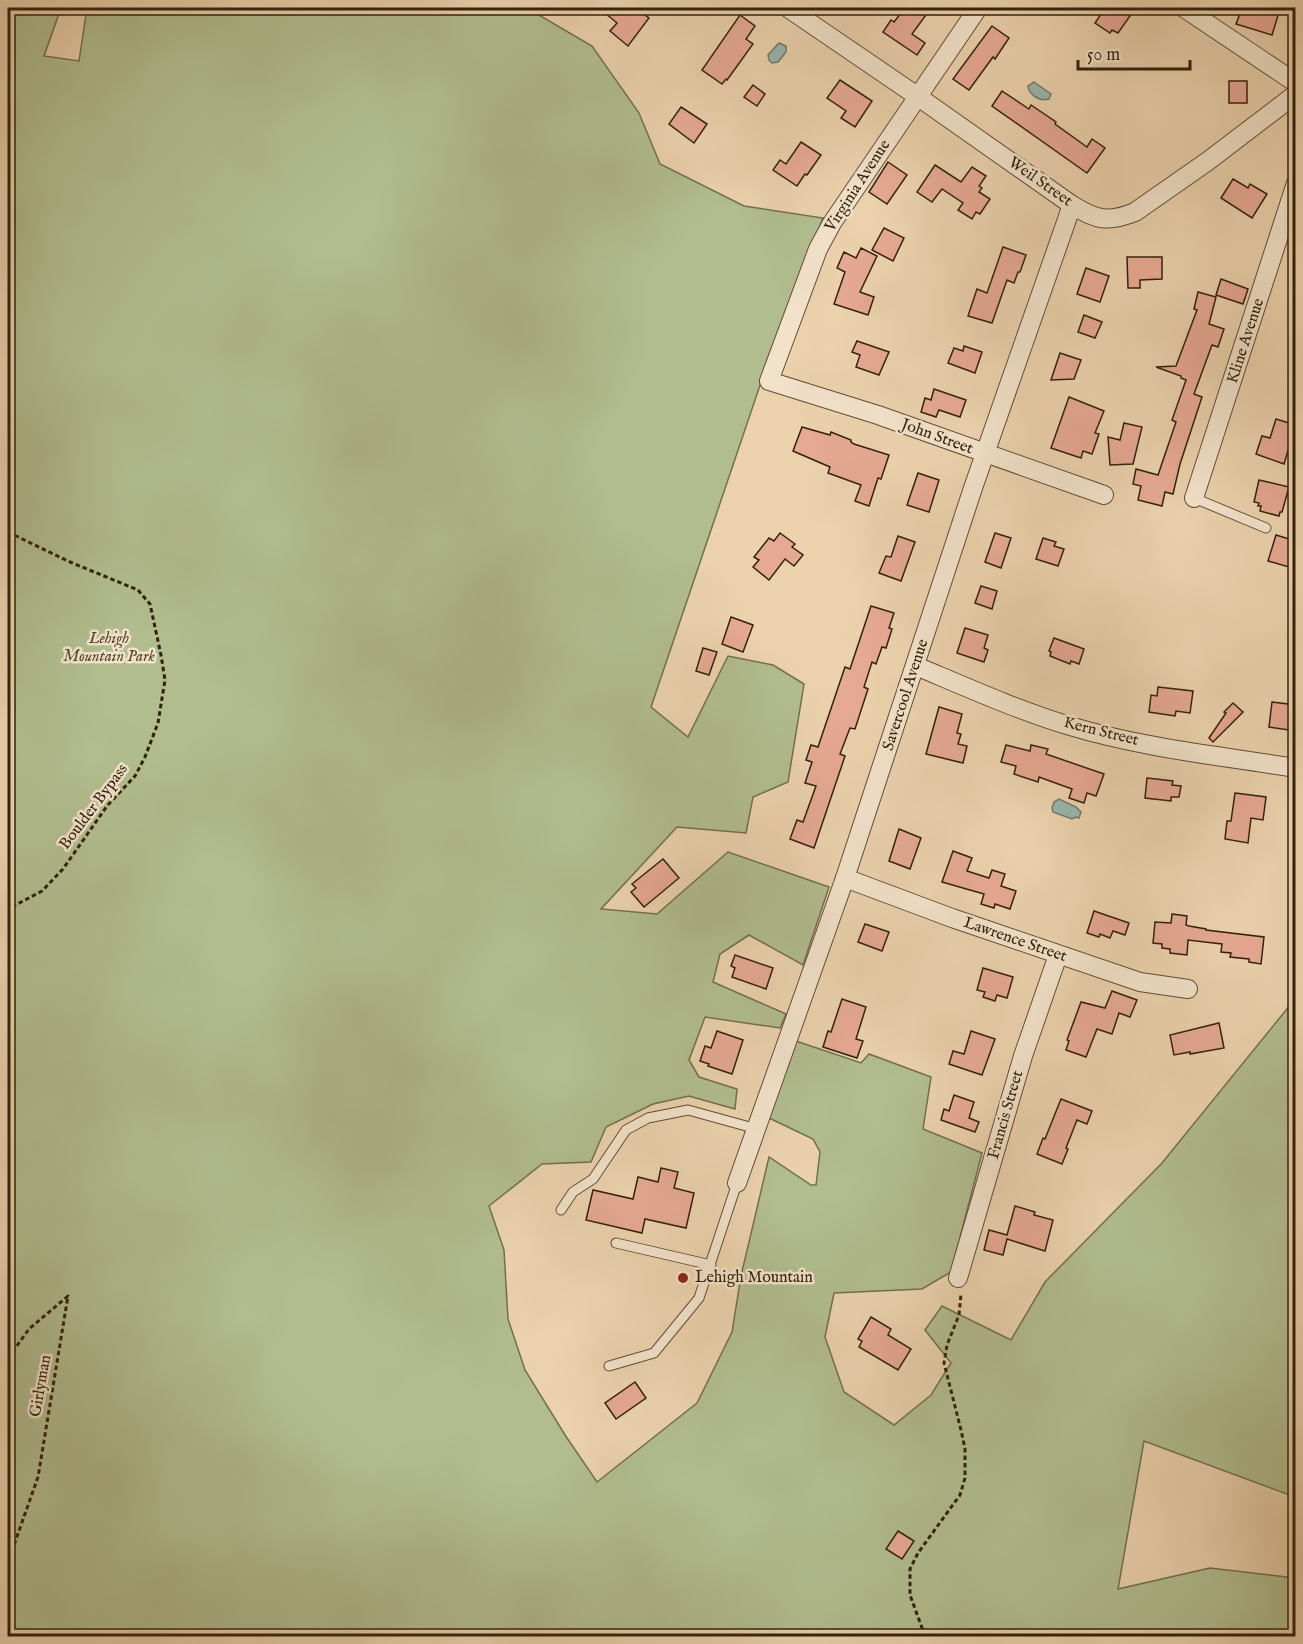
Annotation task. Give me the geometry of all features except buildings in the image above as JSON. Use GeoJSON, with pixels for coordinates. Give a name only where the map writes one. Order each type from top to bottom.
{"type":"FeatureCollection","features":[{"type":"Feature","properties":{"kind":"street","name":"Weil Street"},"geometry":{"type":"LineString","coordinates":[[788,8],[1072,205],[1100,219],[1122,218],[1135,212],[1208,162],[1296,94]]}},
{"type":"Feature","properties":{"kind":"street","name":"Virginia Avenue"},"geometry":{"type":"LineString","coordinates":[[768,381],[818,249],[832,223],[978,8]]}},
{"type":"Feature","properties":{"kind":"street"},"geometry":{"type":"LineString","coordinates":[[1184,8],[1296,83]]}},
{"type":"Feature","properties":{"kind":"street","name":"Kline Avenue"},"geometry":{"type":"LineString","coordinates":[[1194,498],[1296,183]]}},
{"type":"Feature","properties":{"kind":"street","name":"Savercool Avenue"},"geometry":{"type":"LineString","coordinates":[[737,1184],[845,878],[985,454],[1072,205]]}},
{"type":"Feature","properties":{"kind":"street","name":"John Street"},"geometry":{"type":"LineString","coordinates":[[768,381],[878,416],[1104,495]]}},
{"type":"Feature","properties":{"kind":"street","name":"Kern Street"},"geometry":{"type":"LineString","coordinates":[[916,666],[1079,729],[1145,743],[1296,768]]}},
{"type":"Feature","properties":{"kind":"street","name":"Lawrence Street"},"geometry":{"type":"LineString","coordinates":[[845,878],[1140,982],[1188,988]]}},
{"type":"Feature","properties":{"kind":"street","name":"Francis Street"},"geometry":{"type":"LineString","coordinates":[[958,1278],[1023,1056],[1058,955]]}},
{"type":"Feature","properties":{"kind":"lane"},"geometry":{"type":"LineString","coordinates":[[1194,498],[1266,528]]}},
{"type":"Feature","properties":{"kind":"lane"},"geometry":{"type":"LineString","coordinates":[[561,1210],[573,1192],[593,1179],[626,1130],[648,1118],[688,1110],[757,1129]]}},
{"type":"Feature","properties":{"kind":"lane"},"geometry":{"type":"LineString","coordinates":[[609,1366],[654,1353],[699,1298],[737,1184]]}},
{"type":"Feature","properties":{"kind":"lane"},"geometry":{"type":"LineString","coordinates":[[616,1243],[711,1264]]}},
{"type":"Feature","properties":{"kind":"path","name":"Boulder Bypass"},"geometry":{"type":"LineString","coordinates":[[8,532],[70,562],[138,590],[150,604],[165,680],[158,723],[135,776],[107,806],[63,869],[42,891],[8,909]]}},
{"type":"Feature","properties":{"kind":"path"},"geometry":{"type":"LineString","coordinates":[[925,1636],[910,1595],[910,1569],[918,1553],[960,1495],[965,1478],[965,1449],[944,1363],[947,1345],[957,1322],[961,1305],[958,1278]]}},
{"type":"Feature","properties":{"kind":"path","name":"Girlyman"},"geometry":{"type":"LineString","coordinates":[[8,1358],[29,1329],[69,1296],[38,1477],[8,1562]]}},
{"type":"Feature","properties":{"kind":"green space","name":"Lehigh Mountain Park"},"geometry":{"type":"Polygon","coordinates":[[[8,8],[61,8],[44,56],[79,61],[87,8],[527,8],[592,46],[639,113],[660,164],[744,206],[823,218],[775,341],[651,707],[688,737],[728,656],[773,665],[804,684],[788,782],[753,797],[746,833],[677,827],[601,909],[657,914],[728,852],[829,887],[803,965],[749,935],[720,954],[713,982],[786,1014],[780,1028],[705,1017],[689,1060],[699,1077],[737,1089],[735,1109],[689,1096],[653,1104],[606,1127],[591,1162],[542,1164],[489,1206],[504,1250],[508,1319],[525,1370],[597,1482],[697,1403],[732,1332],[741,1276],[769,1157],[811,1185],[816,1185],[820,1152],[813,1139],[767,1117],[796,1041],[861,1063],[869,1054],[931,1077],[923,1129],[982,1153],[951,1272],[922,1289],[834,1293],[825,1337],[844,1392],[894,1425],[931,1395],[951,1363],[925,1330],[942,1306],[1011,1340],[1045,1282],[1162,1163],[1295,999],[1295,1497],[1144,1441],[1118,1589],[1210,1568],[1295,1578],[1295,1636],[8,1636],[8,8]]]}},
{"type":"Feature","properties":{"kind":"water"},"geometry":{"type":"Polygon","coordinates":[[[779,43],[786,46],[786,52],[778,62],[772,63],[768,55],[779,43]]]}},
{"type":"Feature","properties":{"kind":"water"},"geometry":{"type":"Polygon","coordinates":[[[1034,82],[1051,94],[1049,99],[1042,100],[1033,95],[1028,86],[1034,82]]]}},
{"type":"Feature","properties":{"kind":"water"},"geometry":{"type":"Polygon","coordinates":[[[1059,799],[1076,807],[1081,812],[1079,818],[1072,819],[1053,812],[1054,802],[1059,799]]]}},
{"type":"Feature","properties":{"kind":"place","name":"Lehigh Mountain"},"geometry":{"type":"Point","coordinates":[683,1278]}}]}
